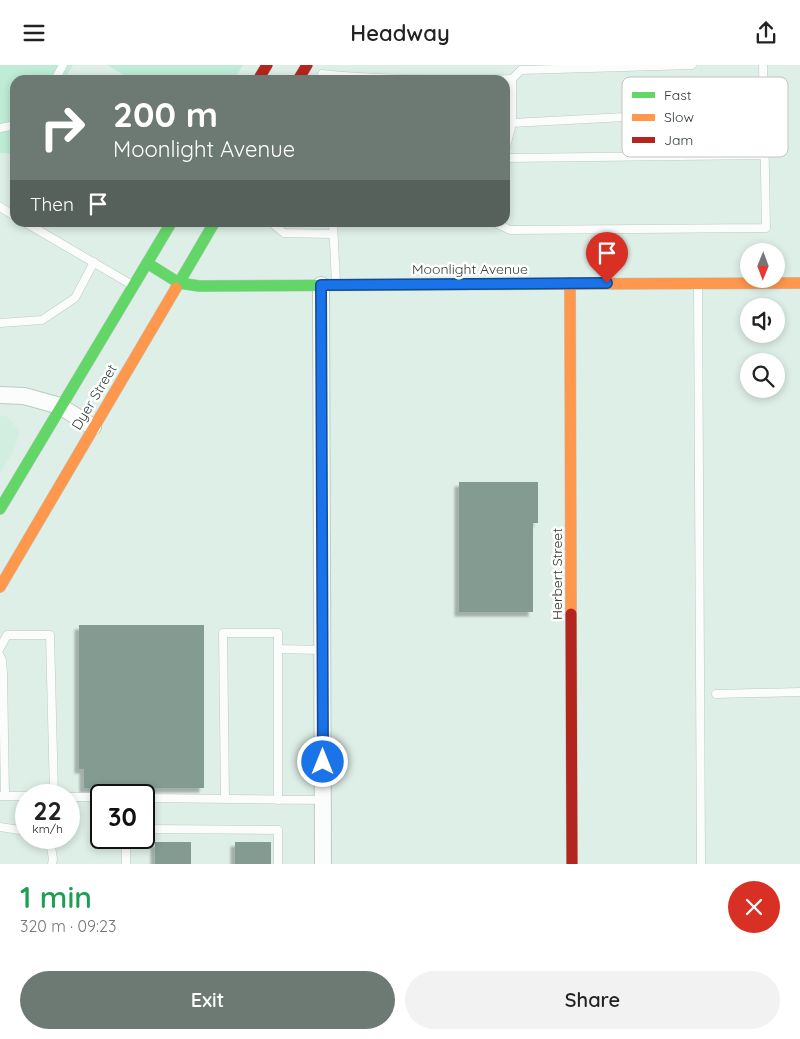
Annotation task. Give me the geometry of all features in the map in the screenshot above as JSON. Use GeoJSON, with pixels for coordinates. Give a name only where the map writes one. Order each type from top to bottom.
{"type":"FeatureCollection","features":[{"type":"Feature","properties":{"kind":"street","name":"Dyer Street"},"geometry":{"type":"LineString","coordinates":[[0,509],[60,406],[170,227]]}},
{"type":"Feature","properties":{"kind":"street","name":"Dyer Street"},"geometry":{"type":"LineString","coordinates":[[0,587],[212,227]]}},
{"type":"Feature","properties":{"kind":"street","name":"Moonlight Avenue"},"geometry":{"type":"LineString","coordinates":[[147,263],[179,283],[199,285],[800,283]]}},
{"type":"Feature","properties":{"kind":"street","name":"Herbert Street"},"geometry":{"type":"LineString","coordinates":[[570,283],[572,864]]}},
{"type":"Feature","properties":{"kind":"street"},"geometry":{"type":"LineString","coordinates":[[323,864],[322,650],[328,285]]}},
{"type":"Feature","properties":{"kind":"street"},"geometry":{"type":"LineString","coordinates":[[0,395],[24,396],[60,406],[93,427]]}},
{"type":"Feature","properties":{"kind":"lane"},"geometry":{"type":"LineString","coordinates":[[308,65],[320,75]]}},
{"type":"Feature","properties":{"kind":"lane"},"geometry":{"type":"LineString","coordinates":[[510,131],[512,123],[512,79],[522,69],[692,65]]}},
{"type":"Feature","properties":{"kind":"lane"},"geometry":{"type":"LineString","coordinates":[[512,123],[622,117]]}},
{"type":"Feature","properties":{"kind":"lane"},"geometry":{"type":"LineString","coordinates":[[510,158],[622,157]]}},
{"type":"Feature","properties":{"kind":"lane"},"geometry":{"type":"LineString","coordinates":[[504,227],[510,230],[766,228],[764,157]]}},
{"type":"Feature","properties":{"kind":"lane"},"geometry":{"type":"LineString","coordinates":[[33,227],[133,285]]}},
{"type":"Feature","properties":{"kind":"lane"},"geometry":{"type":"LineString","coordinates":[[277,227],[284,233],[333,234]]}},
{"type":"Feature","properties":{"kind":"lane"},"geometry":{"type":"LineString","coordinates":[[328,285],[332,227]]}},
{"type":"Feature","properties":{"kind":"lane"},"geometry":{"type":"LineString","coordinates":[[0,323],[42,320],[75,298],[94,262]]}},
{"type":"Feature","properties":{"kind":"lane"},"geometry":{"type":"LineString","coordinates":[[698,283],[701,864]]}},
{"type":"Feature","properties":{"kind":"lane"},"geometry":{"type":"LineString","coordinates":[[225,799],[223,633],[278,633],[278,800]]}},
{"type":"Feature","properties":{"kind":"lane"},"geometry":{"type":"LineString","coordinates":[[0,648],[7,635],[50,635],[54,784]]}},
{"type":"Feature","properties":{"kind":"lane"},"geometry":{"type":"LineString","coordinates":[[278,649],[322,650]]}},
{"type":"Feature","properties":{"kind":"lane"},"geometry":{"type":"LineString","coordinates":[[0,656],[3,673],[2,796],[15,796]]}},
{"type":"Feature","properties":{"kind":"lane"},"geometry":{"type":"LineString","coordinates":[[716,694],[800,692]]}},
{"type":"Feature","properties":{"kind":"lane"},"geometry":{"type":"LineString","coordinates":[[155,798],[323,800]]}},
{"type":"Feature","properties":{"kind":"lane"},"geometry":{"type":"LineString","coordinates":[[0,827],[15,829]]}},
{"type":"Feature","properties":{"kind":"lane"},"geometry":{"type":"LineString","coordinates":[[155,829],[278,830],[278,864]]}},
{"type":"Feature","properties":{"kind":"lane"},"geometry":{"type":"LineString","coordinates":[[51,849],[52,864]]}},
{"type":"Feature","properties":{"kind":"lane"},"geometry":{"type":"LineString","coordinates":[[126,849],[126,864]]}},
{"type":"Feature","properties":{"kind":"shaded area"},"geometry":{"type":"Polygon","coordinates":[[[0,65],[73,65],[67,75],[10,75],[10,154],[0,153],[0,65]]]}},
{"type":"Feature","properties":{"kind":"shaded area"},"geometry":{"type":"Polygon","coordinates":[[[107,65],[243,65],[237,75],[124,75],[107,65]]]}},
{"type":"Feature","properties":{"kind":"shaded area"},"geometry":{"type":"Polygon","coordinates":[[[0,416],[6,416],[20,431],[14,450],[0,473],[0,416]]]}},
{"type":"Feature","properties":{"kind":"building"},"geometry":{"type":"Polygon","coordinates":[[[459,482],[538,482],[538,523],[533,523],[533,612],[459,612],[459,482]]]}},
{"type":"Feature","properties":{"kind":"building"},"geometry":{"type":"Polygon","coordinates":[[[79,625],[204,625],[204,788],[155,788],[155,784],[90,784],[90,788],[84,788],[84,769],[79,769],[79,625]]]}},
{"type":"Feature","properties":{"kind":"building"},"geometry":{"type":"Polygon","coordinates":[[[155,842],[191,842],[191,864],[155,864],[155,842]]]}},
{"type":"Feature","properties":{"kind":"building"},"geometry":{"type":"Polygon","coordinates":[[[235,842],[271,842],[271,864],[235,864],[235,842]]]}},
{"type":"Feature","properties":{"kind":"traffic: fast"},"geometry":{"type":"LineString","coordinates":[[0,509],[169,227]]}},
{"type":"Feature","properties":{"kind":"traffic: fast"},"geometry":{"type":"LineString","coordinates":[[176,288],[212,227]]}},
{"type":"Feature","properties":{"kind":"traffic: fast"},"geometry":{"type":"LineString","coordinates":[[147,263],[179,283],[199,286],[547,284]]}},
{"type":"Feature","properties":{"kind":"traffic: slow"},"geometry":{"type":"LineString","coordinates":[[570,283],[571,614]]}},
{"type":"Feature","properties":{"kind":"traffic: slow"},"geometry":{"type":"LineString","coordinates":[[547,284],[800,283]]}},
{"type":"Feature","properties":{"kind":"traffic: slow"},"geometry":{"type":"LineString","coordinates":[[0,587],[176,288]]}},
{"type":"Feature","properties":{"kind":"traffic: jam"},"geometry":{"type":"LineString","coordinates":[[261,75],[267,65]]}},
{"type":"Feature","properties":{"kind":"traffic: jam"},"geometry":{"type":"LineString","coordinates":[[301,75],[307,65]]}},
{"type":"Feature","properties":{"kind":"traffic: jam"},"geometry":{"type":"LineString","coordinates":[[571,614],[572,864]]}},
{"type":"Feature","properties":{"kind":"route"},"geometry":{"type":"LineString","coordinates":[[323,762],[321,285],[607,283]]}}]}
